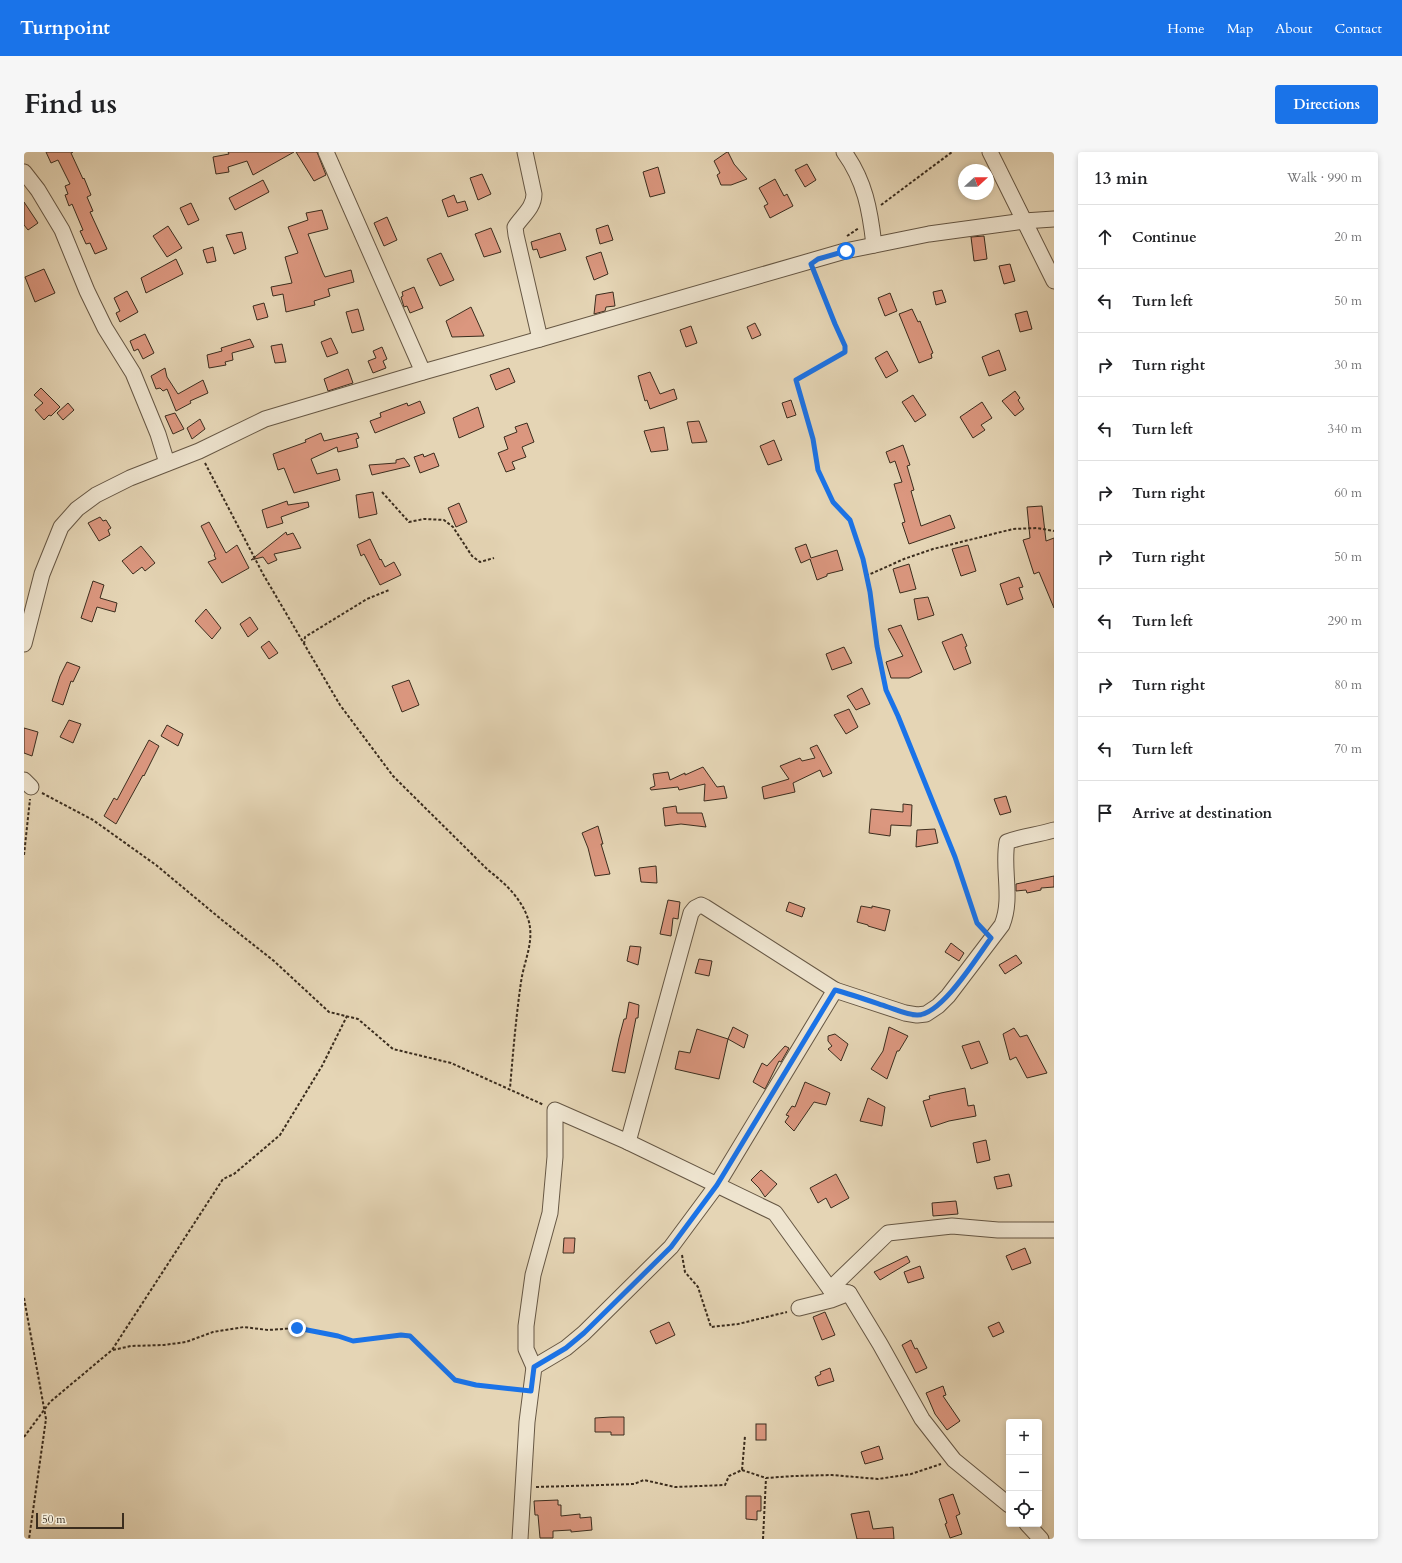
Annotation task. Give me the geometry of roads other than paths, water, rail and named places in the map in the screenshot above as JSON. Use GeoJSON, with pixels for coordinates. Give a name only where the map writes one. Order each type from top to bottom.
{"type":"FeatureCollection","features":[{"type":"Feature","properties":{"kind":"street"},"geometry":{"type":"LineString","coordinates":[[326,152],[423,372]]}},
{"type":"Feature","properties":{"kind":"street"},"geometry":{"type":"LineString","coordinates":[[525,152],[534,200],[529,210],[515,227],[540,339]]}},
{"type":"Feature","properties":{"kind":"street"},"geometry":{"type":"LineString","coordinates":[[844,152],[858,175],[867,199],[874,245]]}},
{"type":"Feature","properties":{"kind":"street"},"geometry":{"type":"LineString","coordinates":[[990,152],[1054,281]]}},
{"type":"Feature","properties":{"kind":"street"},"geometry":{"type":"LineString","coordinates":[[24,172],[38,190],[62,230],[87,291],[105,328],[133,373],[158,434],[167,463]]}},
{"type":"Feature","properties":{"kind":"street"},"geometry":{"type":"LineString","coordinates":[[24,644],[42,574],[61,527],[77,509],[96,495],[130,478],[199,451],[265,419],[423,372],[846,251],[929,234],[1024,221],[1054,219]]}},
{"type":"Feature","properties":{"kind":"street"},"geometry":{"type":"LineString","coordinates":[[628,1142],[690,912],[695,908],[701,905],[705,907],[835,990],[905,1013],[917,1015],[926,1014],[938,1006],[948,996],[1002,925],[1006,915],[1007,896],[1005,852],[1007,842],[1019,837],[1040,835],[1054,830]]}},
{"type":"Feature","properties":{"kind":"street"},"geometry":{"type":"LineString","coordinates":[[534,1367],[566,1348],[584,1333],[671,1247],[717,1185],[835,990]]}},
{"type":"Feature","properties":{"kind":"street"},"geometry":{"type":"LineString","coordinates":[[520,1539],[526,1422],[534,1367],[526,1349],[526,1326],[533,1275],[550,1213],[555,1157],[555,1110],[628,1142],[775,1213],[830,1289],[849,1293],[880,1344],[922,1419],[954,1460],[1006,1503]]}},
{"type":"Feature","properties":{"kind":"street"},"geometry":{"type":"LineString","coordinates":[[830,1289],[888,1233],[952,1226],[998,1230],[1054,1230]]}},
{"type":"Feature","properties":{"kind":"street"},"geometry":{"type":"LineString","coordinates":[[800,1308],[831,1300],[849,1293]]}},
{"type":"Feature","properties":{"kind":"street"},"geometry":{"type":"LineString","coordinates":[[1030,1527],[1041,1539]]}}]}
